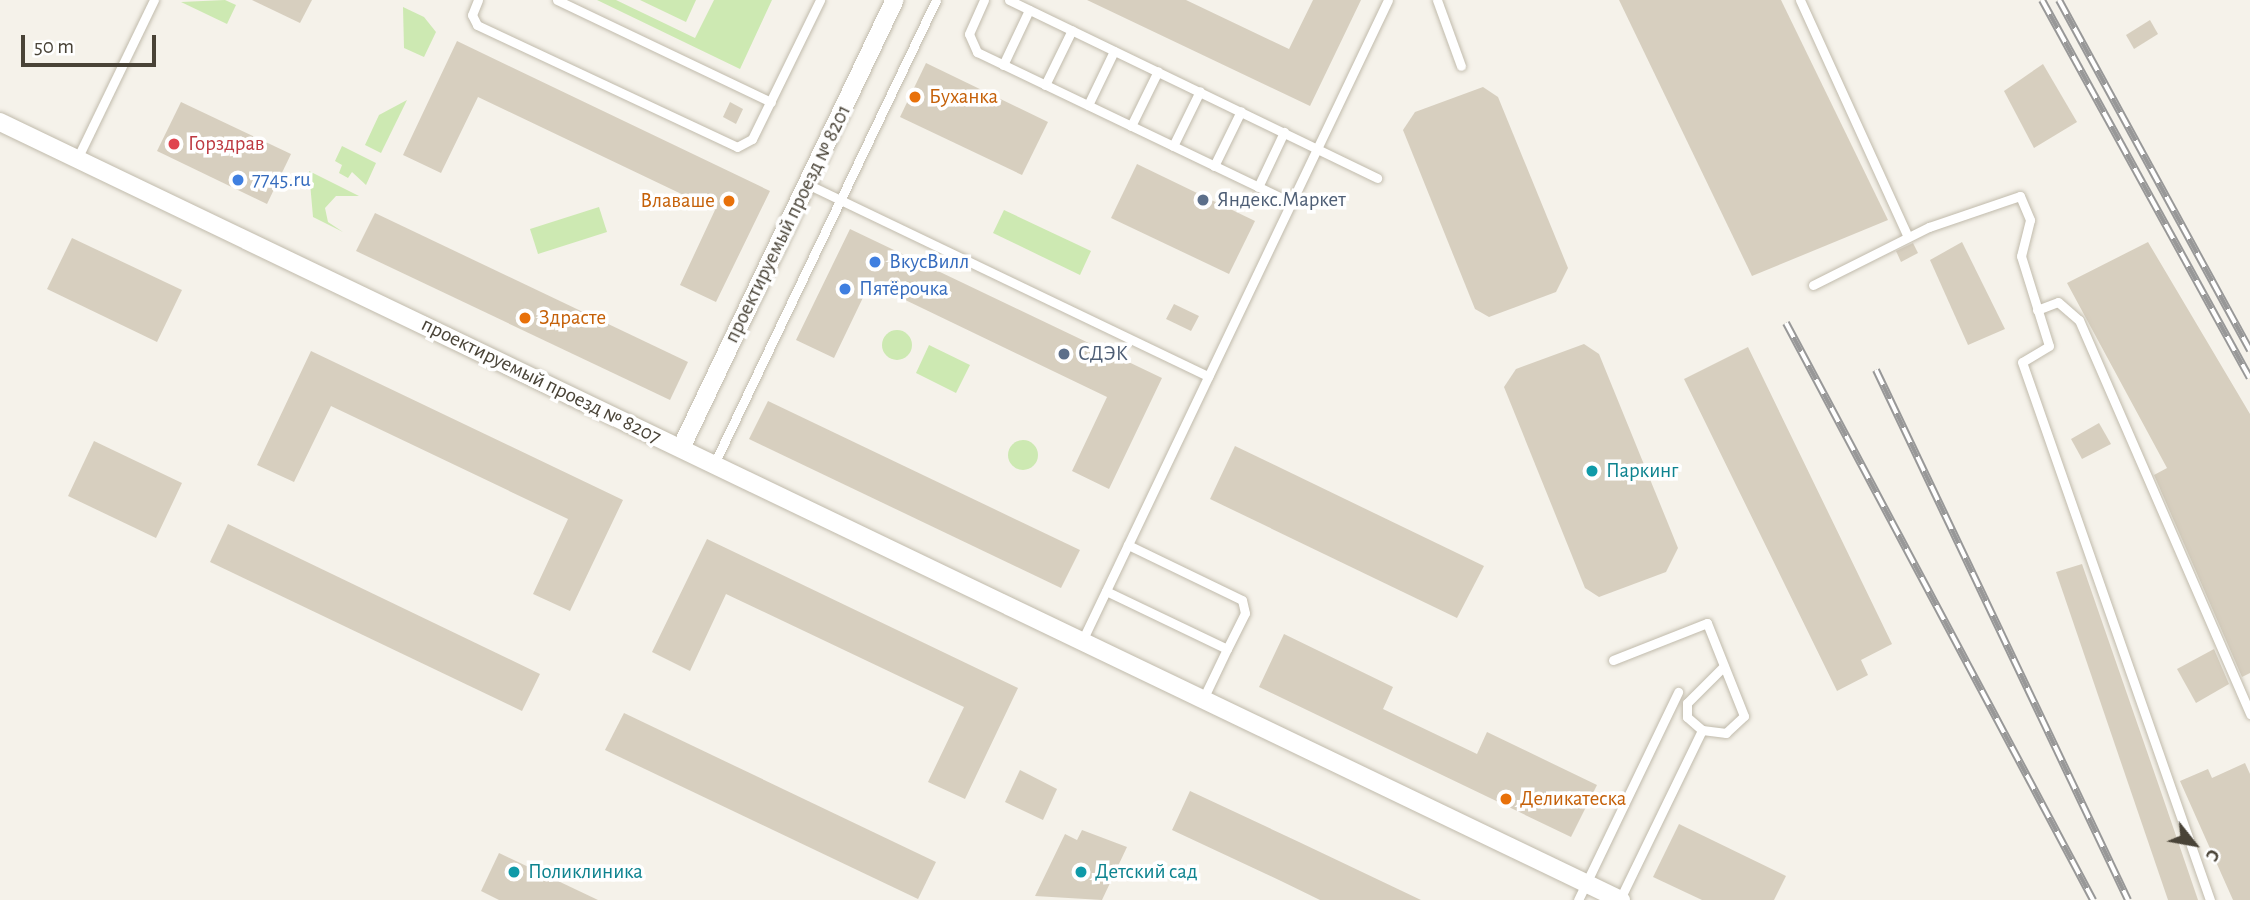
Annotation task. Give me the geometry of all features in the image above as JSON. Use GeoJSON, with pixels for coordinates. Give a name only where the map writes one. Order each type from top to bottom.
{"type":"FeatureCollection","features":[{"type":"Feature","properties":{"kind":"street","name":"проектируемый проезд № 8201"},"geometry":{"type":"LineString","coordinates":[[681,448],[895,0]]}},
{"type":"Feature","properties":{"kind":"street","name":"проектируемый проезд № 8207"},"geometry":{"type":"LineString","coordinates":[[0,122],[76,161],[681,448],[1621,900]]}},
{"type":"Feature","properties":{"kind":"lane"},"geometry":{"type":"LineString","coordinates":[[76,161],[154,0]]}},
{"type":"Feature","properties":{"kind":"lane"},"geometry":{"type":"LineString","coordinates":[[478,0],[472,12],[477,25],[730,146],[752,139],[820,0]]}},
{"type":"Feature","properties":{"kind":"lane"},"geometry":{"type":"LineString","coordinates":[[557,0],[771,102]]}},
{"type":"Feature","properties":{"kind":"lane"},"geometry":{"type":"LineString","coordinates":[[714,464],[936,0]]}},
{"type":"Feature","properties":{"kind":"lane"},"geometry":{"type":"LineString","coordinates":[[984,0],[969,39],[976,52],[1292,202]]}},
{"type":"Feature","properties":{"kind":"lane"},"geometry":{"type":"LineString","coordinates":[[1009,0],[1377,178]]}},
{"type":"Feature","properties":{"kind":"lane"},"geometry":{"type":"LineString","coordinates":[[1082,640],[1388,0]]}},
{"type":"Feature","properties":{"kind":"lane"},"geometry":{"type":"LineString","coordinates":[[1437,0],[1461,66]]}},
{"type":"Feature","properties":{"kind":"lane"},"geometry":{"type":"LineString","coordinates":[[1800,0],[1908,237]]}},
{"type":"Feature","properties":{"kind":"lane"},"geometry":{"type":"LineString","coordinates":[[1003,65],[1029,10]]}},
{"type":"Feature","properties":{"kind":"lane"},"geometry":{"type":"LineString","coordinates":[[1045,85],[1072,30]]}},
{"type":"Feature","properties":{"kind":"lane"},"geometry":{"type":"LineString","coordinates":[[1088,105],[1114,51]]}},
{"type":"Feature","properties":{"kind":"lane"},"geometry":{"type":"LineString","coordinates":[[1131,126],[1158,71]]}},
{"type":"Feature","properties":{"kind":"lane"},"geometry":{"type":"LineString","coordinates":[[1173,146],[1200,91]]}},
{"type":"Feature","properties":{"kind":"lane"},"geometry":{"type":"LineString","coordinates":[[1214,166],[1241,111]]}},
{"type":"Feature","properties":{"kind":"lane"},"geometry":{"type":"LineString","coordinates":[[1258,187],[1284,132]]}},
{"type":"Feature","properties":{"kind":"lane"},"geometry":{"type":"LineString","coordinates":[[807,184],[1208,376]]}},
{"type":"Feature","properties":{"kind":"lane"},"geometry":{"type":"LineString","coordinates":[[1813,285],[1908,237],[2020,196],[2029,220],[2021,256],[2049,346],[2022,362],[2210,900]]}},
{"type":"Feature","properties":{"kind":"lane"},"geometry":{"type":"LineString","coordinates":[[2038,310],[2058,302],[2078,320],[2250,714]]}},
{"type":"Feature","properties":{"kind":"lane"},"geometry":{"type":"LineString","coordinates":[[1128,545],[1242,600],[1245,613],[1203,699]]}},
{"type":"Feature","properties":{"kind":"lane"},"geometry":{"type":"LineString","coordinates":[[1106,591],[1227,649]]}},
{"type":"Feature","properties":{"kind":"lane"},"geometry":{"type":"LineString","coordinates":[[1613,660],[1707,623],[1744,716],[1726,733],[1702,730],[1687,717],[1687,703],[1724,666]]}},
{"type":"Feature","properties":{"kind":"lane"},"geometry":{"type":"LineString","coordinates":[[1578,900],[1678,692]]}},
{"type":"Feature","properties":{"kind":"lane"},"geometry":{"type":"LineString","coordinates":[[1621,900],[1702,730]]}},
{"type":"Feature","properties":{"kind":"green space"},"geometry":{"type":"Polygon","coordinates":[[[225,0],[236,5],[227,24],[181,2],[225,0]]]}},
{"type":"Feature","properties":{"kind":"green space"},"geometry":{"type":"Polygon","coordinates":[[[597,0],[616,0],[695,38],[714,0],[772,0],[740,69],[597,0]]]}},
{"type":"Feature","properties":{"kind":"green space"},"geometry":{"type":"Polygon","coordinates":[[[640,0],[696,0],[686,22],[640,0]]]}},
{"type":"Feature","properties":{"kind":"green space"},"geometry":{"type":"Polygon","coordinates":[[[403,7],[424,17],[436,32],[424,57],[404,48],[403,7]]]}},
{"type":"Feature","properties":{"kind":"green space"},"geometry":{"type":"Polygon","coordinates":[[[407,100],[381,153],[365,145],[379,115],[407,100]]]}},
{"type":"Feature","properties":{"kind":"green space"},"geometry":{"type":"Polygon","coordinates":[[[342,146],[376,163],[366,185],[352,172],[348,178],[339,173],[342,165],[335,161],[342,146]]]}},
{"type":"Feature","properties":{"kind":"green space"},"geometry":{"type":"Polygon","coordinates":[[[309,171],[359,196],[336,196],[325,208],[328,222],[343,232],[313,217],[309,171]]]}},
{"type":"Feature","properties":{"kind":"green space"},"geometry":{"type":"Polygon","coordinates":[[[599,207],[607,232],[538,254],[530,229],[599,207]]]}},
{"type":"Feature","properties":{"kind":"green space"},"geometry":{"type":"Polygon","coordinates":[[[1004,210],[1091,251],[1080,275],[993,233],[1004,210]]]}},
{"type":"Feature","properties":{"kind":"green space"},"geometry":{"type":"Polygon","coordinates":[[[897,330],[908,334],[912,345],[908,356],[897,360],[886,356],[882,345],[886,334],[897,330]]]}},
{"type":"Feature","properties":{"kind":"green space"},"geometry":{"type":"Polygon","coordinates":[[[929,345],[970,365],[956,393],[916,373],[929,345]]]}},
{"type":"Feature","properties":{"kind":"green space"},"geometry":{"type":"Polygon","coordinates":[[[1023,440],[1034,444],[1038,455],[1034,466],[1023,470],[1012,466],[1008,455],[1012,444],[1023,440]]]}},
{"type":"Feature","properties":{"kind":"building"},"geometry":{"type":"Polygon","coordinates":[[[252,0],[312,0],[300,23],[252,0]]]}},
{"type":"Feature","properties":{"kind":"building"},"geometry":{"type":"Polygon","coordinates":[[[1087,0],[1186,0],[1289,49],[1313,0],[1361,0],[1310,106],[1087,0]]]}},
{"type":"Feature","properties":{"kind":"building"},"geometry":{"type":"Polygon","coordinates":[[[1619,0],[1781,0],[1888,220],[1752,276],[1619,0]]]}},
{"type":"Feature","properties":{"kind":"building"},"geometry":{"type":"Polygon","coordinates":[[[2150,20],[2158,34],[2134,49],[2126,35],[2150,20]]]}},
{"type":"Feature","properties":{"kind":"building"},"geometry":{"type":"Polygon","coordinates":[[[457,41],[770,191],[716,302],[680,285],[715,210],[478,97],[441,173],[403,155],[457,41]]]}},
{"type":"Feature","properties":{"kind":"building"},"geometry":{"type":"Polygon","coordinates":[[[926,63],[1048,122],[1022,175],[900,117],[926,63]]]}},
{"type":"Feature","properties":{"kind":"building"},"geometry":{"type":"Polygon","coordinates":[[[2043,64],[2077,122],[2034,148],[2004,91],[2043,64]]]}},
{"type":"Feature","properties":{"kind":"building"},"geometry":{"type":"Polygon","coordinates":[[[1483,87],[1498,97],[1568,268],[1556,292],[1489,317],[1475,309],[1403,130],[1415,112],[1483,87]]]}},
{"type":"Feature","properties":{"kind":"building"},"geometry":{"type":"Polygon","coordinates":[[[181,102],[291,154],[267,204],[157,151],[181,102]]]}},
{"type":"Feature","properties":{"kind":"building"},"geometry":{"type":"Polygon","coordinates":[[[730,102],[743,109],[736,124],[723,117],[730,102]]]}},
{"type":"Feature","properties":{"kind":"building"},"geometry":{"type":"Polygon","coordinates":[[[1137,164],[1255,221],[1229,274],[1111,218],[1137,164]]]}},
{"type":"Feature","properties":{"kind":"building"},"geometry":{"type":"Polygon","coordinates":[[[375,213],[688,362],[670,400],[356,251],[375,213]]]}},
{"type":"Feature","properties":{"kind":"building"},"geometry":{"type":"Polygon","coordinates":[[[850,229],[1162,378],[1109,489],[1072,471],[1107,397],[870,283],[834,358],[796,340],[850,229]]]}},
{"type":"Feature","properties":{"kind":"building"},"geometry":{"type":"Polygon","coordinates":[[[72,238],[182,290],[157,342],[47,289],[72,238]]]}},
{"type":"Feature","properties":{"kind":"building"},"geometry":{"type":"Polygon","coordinates":[[[1962,242],[2005,329],[1968,345],[1930,260],[1962,242]]]}},
{"type":"Feature","properties":{"kind":"building"},"geometry":{"type":"Polygon","coordinates":[[[2148,242],[2250,414],[2250,673],[2242,677],[2154,475],[2167,468],[2067,283],[2148,242]]]}},
{"type":"Feature","properties":{"kind":"building"},"geometry":{"type":"Polygon","coordinates":[[[1913,243],[1918,253],[1901,262],[1896,251],[1913,243]]]}},
{"type":"Feature","properties":{"kind":"building"},"geometry":{"type":"Polygon","coordinates":[[[1174,304],[1199,316],[1191,331],[1166,319],[1174,304]]]}},
{"type":"Feature","properties":{"kind":"building","name":"Паркинг"},"geometry":{"type":"Polygon","coordinates":[[[1584,344],[1599,354],[1678,548],[1666,572],[1599,597],[1585,588],[1504,387],[1516,369],[1584,344]]]}},
{"type":"Feature","properties":{"kind":"building"},"geometry":{"type":"Polygon","coordinates":[[[1748,347],[1892,644],[1861,660],[1868,675],[1837,691],[1684,379],[1748,347]]]}},
{"type":"Feature","properties":{"kind":"building"},"geometry":{"type":"Polygon","coordinates":[[[311,351],[623,500],[570,611],[533,594],[568,519],[331,406],[294,482],[257,465],[311,351]]]}},
{"type":"Feature","properties":{"kind":"building"},"geometry":{"type":"Polygon","coordinates":[[[768,401],[1080,550],[1061,588],[749,439],[768,401]]]}},
{"type":"Feature","properties":{"kind":"building"},"geometry":{"type":"Polygon","coordinates":[[[2099,423],[2111,444],[2082,459],[2071,439],[2099,423]]]}},
{"type":"Feature","properties":{"kind":"building"},"geometry":{"type":"Polygon","coordinates":[[[94,441],[182,483],[156,538],[68,496],[94,441]]]}},
{"type":"Feature","properties":{"kind":"building"},"geometry":{"type":"Polygon","coordinates":[[[1235,446],[1484,566],[1457,618],[1210,499],[1235,446]]]}},
{"type":"Feature","properties":{"kind":"building"},"geometry":{"type":"Polygon","coordinates":[[[228,524],[540,674],[522,711],[210,562],[228,524]]]}},
{"type":"Feature","properties":{"kind":"building"},"geometry":{"type":"Polygon","coordinates":[[[707,539],[1018,688],[965,799],[928,782],[964,707],[726,594],[690,671],[652,652],[707,539]]]}},
{"type":"Feature","properties":{"kind":"building"},"geometry":{"type":"Polygon","coordinates":[[[2082,564],[2198,900],[2168,900],[2056,572],[2082,564]]]}},
{"type":"Feature","properties":{"kind":"building"},"geometry":{"type":"Polygon","coordinates":[[[1284,634],[1393,687],[1383,709],[1477,754],[1487,732],[1597,785],[1571,837],[1259,687],[1284,634]]]}},
{"type":"Feature","properties":{"kind":"building"},"geometry":{"type":"Polygon","coordinates":[[[2214,649],[2229,684],[2196,703],[2177,669],[2214,649]]]}},
{"type":"Feature","properties":{"kind":"building"},"geometry":{"type":"Polygon","coordinates":[[[624,713],[936,862],[918,899],[605,750],[624,713]]]}},
{"type":"Feature","properties":{"kind":"building"},"geometry":{"type":"Polygon","coordinates":[[[2245,763],[2250,774],[2250,900],[2233,900],[2180,781],[2208,769],[2212,778],[2245,763]]]}},
{"type":"Feature","properties":{"kind":"building"},"geometry":{"type":"Polygon","coordinates":[[[1020,770],[1057,789],[1043,820],[1005,802],[1020,770]]]}},
{"type":"Feature","properties":{"kind":"building"},"geometry":{"type":"Polygon","coordinates":[[[1190,791],[1421,900],[1320,900],[1172,830],[1190,791]]]}},
{"type":"Feature","properties":{"kind":"building"},"geometry":{"type":"Polygon","coordinates":[[[1679,824],[1786,876],[1774,900],[1702,900],[1653,877],[1679,824]]]}},
{"type":"Feature","properties":{"kind":"building","name":"Детский сад"},"geometry":{"type":"Polygon","coordinates":[[[1082,830],[1127,847],[1102,900],[1035,896],[1065,834],[1077,840],[1082,830]]]}},
{"type":"Feature","properties":{"kind":"building","name":"Поликлиника"},"geometry":{"type":"Polygon","coordinates":[[[499,853],[598,900],[499,900],[481,891],[499,853]]]}},
{"type":"Feature","properties":{"kind":"railway"},"geometry":{"type":"LineString","coordinates":[[2042,0],[2250,378]]}},
{"type":"Feature","properties":{"kind":"railway"},"geometry":{"type":"LineString","coordinates":[[2059,0],[2250,350]]}},
{"type":"Feature","properties":{"kind":"railway"},"geometry":{"type":"LineString","coordinates":[[1786,323],[2093,900]]}},
{"type":"Feature","properties":{"kind":"railway"},"geometry":{"type":"LineString","coordinates":[[1876,370],[2128,900]]}},
{"type":"Feature","properties":{"kind":"place","name":"Буханка"},"geometry":{"type":"Point","coordinates":[915,97]}},
{"type":"Feature","properties":{"kind":"place","name":"Горздрав"},"geometry":{"type":"Point","coordinates":[174,144]}},
{"type":"Feature","properties":{"kind":"place","name":"7745.ru"},"geometry":{"type":"Point","coordinates":[238,180]}},
{"type":"Feature","properties":{"kind":"place","name":"Яндекс.Маркет"},"geometry":{"type":"Point","coordinates":[1203,200]}},
{"type":"Feature","properties":{"kind":"place","name":"Влаваше"},"geometry":{"type":"Point","coordinates":[729,201]}},
{"type":"Feature","properties":{"kind":"place","name":"ВкусВилл"},"geometry":{"type":"Point","coordinates":[875,262]}},
{"type":"Feature","properties":{"kind":"place","name":"Пятёрочка"},"geometry":{"type":"Point","coordinates":[845,289]}},
{"type":"Feature","properties":{"kind":"place","name":"Здрасте"},"geometry":{"type":"Point","coordinates":[525,318]}},
{"type":"Feature","properties":{"kind":"place","name":"СДЭК"},"geometry":{"type":"Point","coordinates":[1064,354]}},
{"type":"Feature","properties":{"kind":"place","name":"Паркинг"},"geometry":{"type":"Point","coordinates":[1592,471]}},
{"type":"Feature","properties":{"kind":"place","name":"Деликатеска"},"geometry":{"type":"Point","coordinates":[1506,799]}},
{"type":"Feature","properties":{"kind":"place","name":"Поликлиника"},"geometry":{"type":"Point","coordinates":[514,872]}},
{"type":"Feature","properties":{"kind":"place","name":"Детский сад"},"geometry":{"type":"Point","coordinates":[1081,872]}}]}
